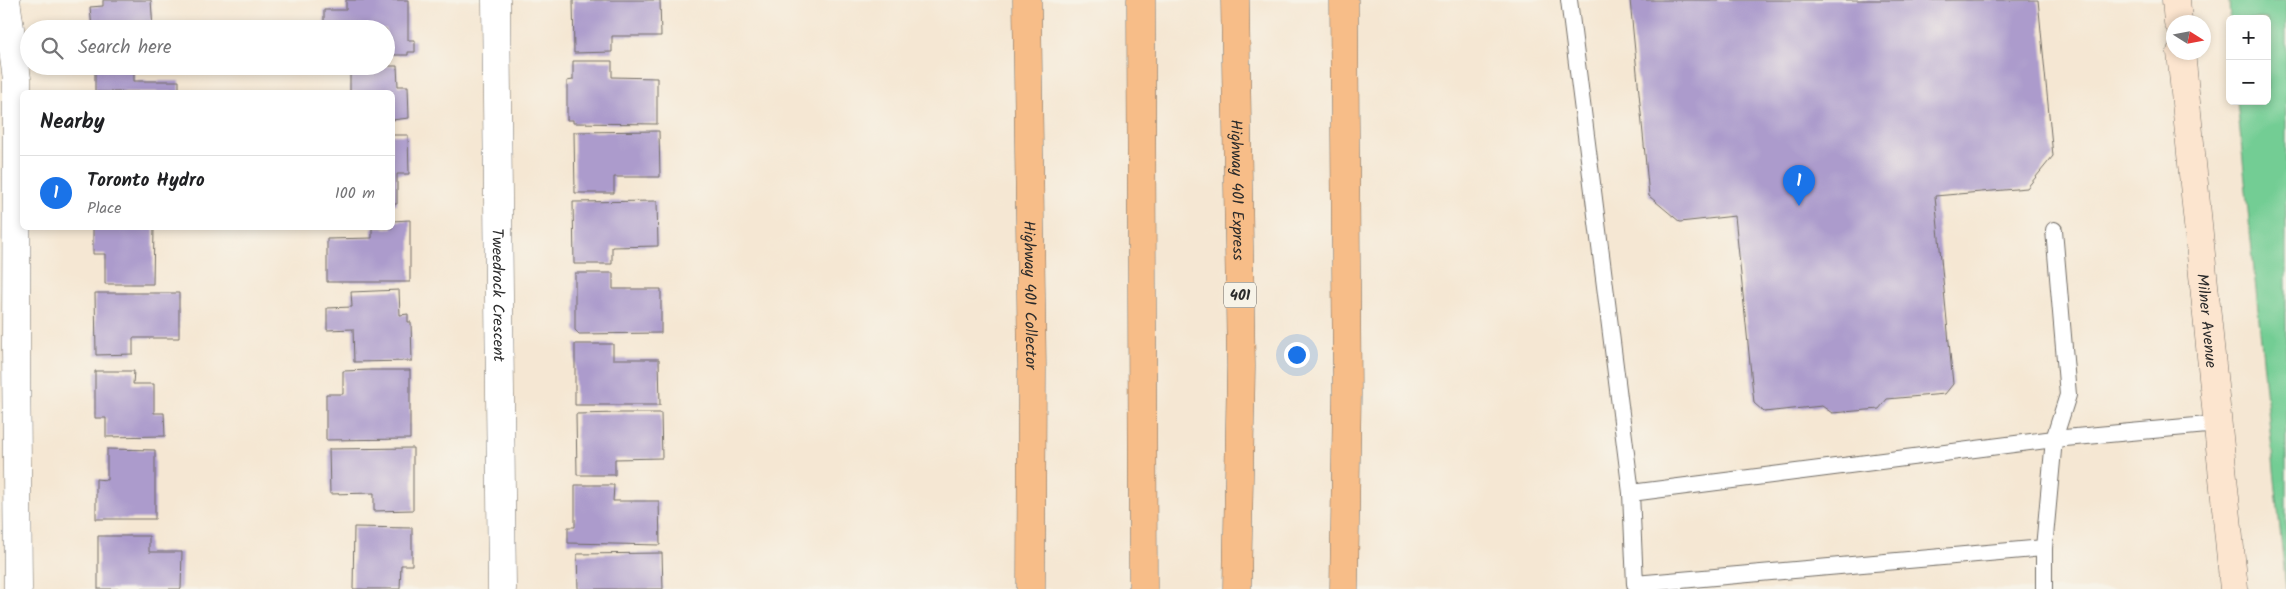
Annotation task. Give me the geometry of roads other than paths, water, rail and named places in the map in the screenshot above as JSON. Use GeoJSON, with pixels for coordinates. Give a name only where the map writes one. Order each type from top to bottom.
{"type":"FeatureCollection","features":[{"type":"Feature","properties":{"kind":"highway","name":"Highway 401 Collector"},"geometry":{"type":"LineString","coordinates":[[1027,0],[1032,369],[1030,589]]}},
{"type":"Feature","properties":{"kind":"highway"},"geometry":{"type":"LineString","coordinates":[[1141,0],[1144,362],[1142,589]]}},
{"type":"Feature","properties":{"kind":"highway","name":"Highway 401 Express"},"geometry":{"type":"LineString","coordinates":[[1235,0],[1241,366],[1237,589]]}},
{"type":"Feature","properties":{"kind":"highway"},"geometry":{"type":"LineString","coordinates":[[1344,0],[1347,393],[1344,589]]}},
{"type":"Feature","properties":{"kind":"main road"},"geometry":{"type":"LineString","coordinates":[[2176,0],[2177,15]]}},
{"type":"Feature","properties":{"kind":"main road","name":"Milner Avenue"},"geometry":{"type":"LineString","coordinates":[[2182,60],[2234,589]]}},
{"type":"Feature","properties":{"kind":"street"},"geometry":{"type":"LineString","coordinates":[[6,0],[17,79],[8,348],[18,589]]}},
{"type":"Feature","properties":{"kind":"street","name":"Tweedrock Crescent"},"geometry":{"type":"LineString","coordinates":[[496,0],[502,589]]}},
{"type":"Feature","properties":{"kind":"lane"},"geometry":{"type":"LineString","coordinates":[[1569,0],[1631,493],[1635,584],[2044,548]]}},
{"type":"Feature","properties":{"kind":"lane"},"geometry":{"type":"LineString","coordinates":[[2044,589],[2044,548],[2054,439],[2068,395],[2054,230]]}},
{"type":"Feature","properties":{"kind":"lane"},"geometry":{"type":"LineString","coordinates":[[1631,493],[2054,439],[2218,424]]}},
{"type":"Feature","properties":{"kind":"place","name":"Toronto Hydro"},"geometry":{"type":"Point","coordinates":[1799,206]}}]}
